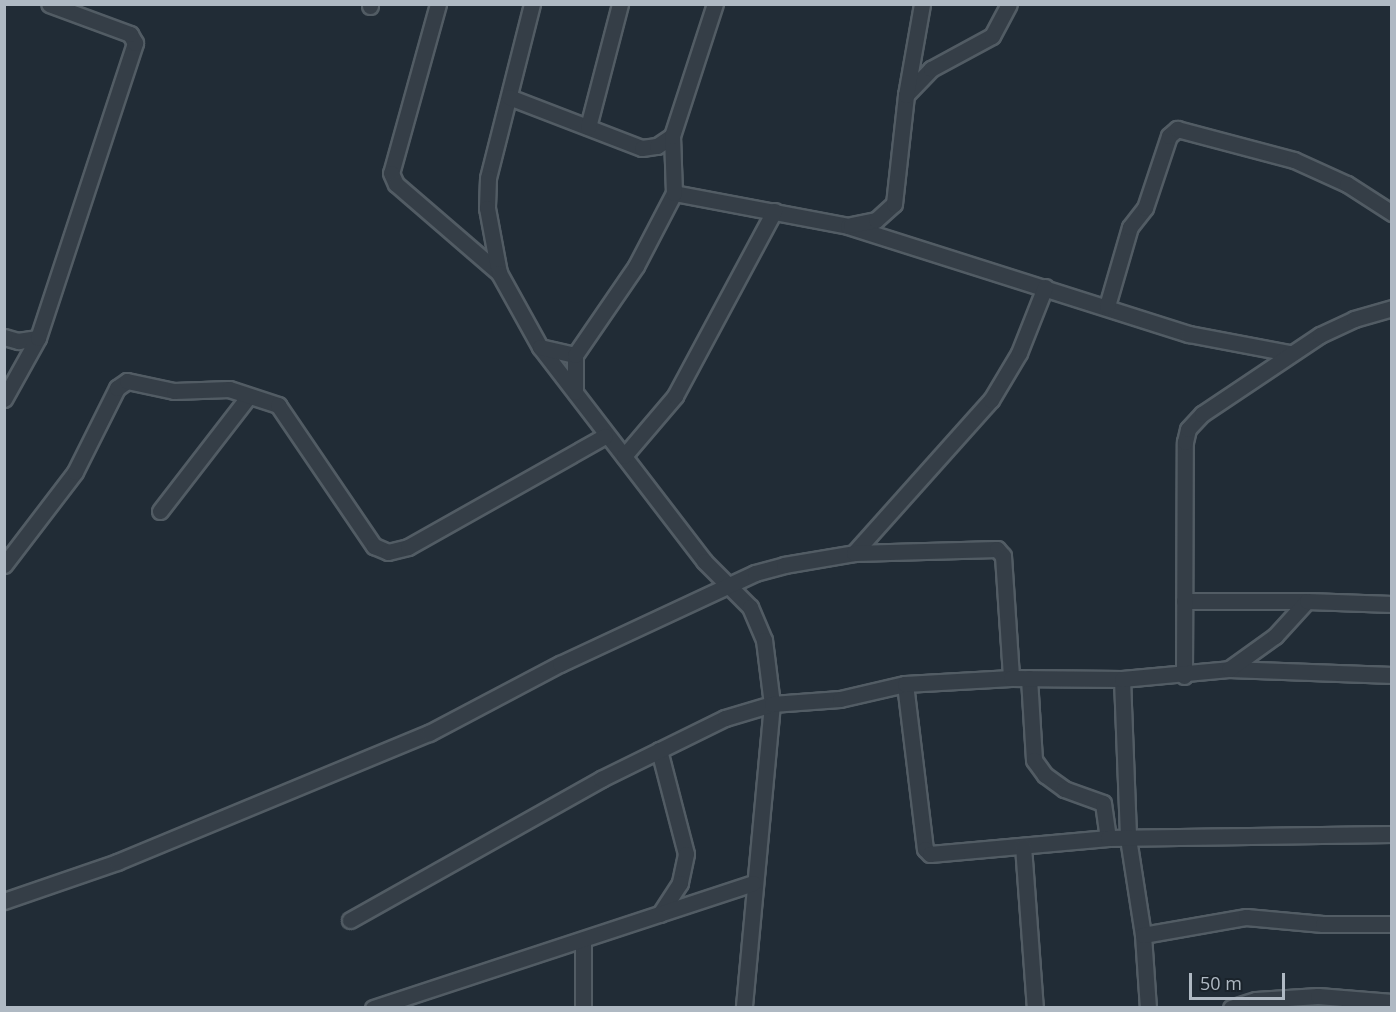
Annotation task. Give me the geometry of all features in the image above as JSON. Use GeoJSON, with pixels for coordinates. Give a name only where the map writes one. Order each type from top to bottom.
{"type":"FeatureCollection","features":[{"type":"Feature","properties":{"kind":"street"},"geometry":{"type":"LineString","coordinates":[[4,399],[38,338],[135,43],[130,34],[49,4]]}},
{"type":"Feature","properties":{"kind":"street"},"geometry":{"type":"LineString","coordinates":[[438,4],[391,173],[396,184],[499,273]]}},
{"type":"Feature","properties":{"kind":"street"},"geometry":{"type":"LineString","coordinates":[[532,4],[488,178],[487,208],[499,273],[540,347],[605,436],[624,456],[704,561],[730,585],[757,621],[772,704],[764,811],[753,883],[744,1008]]}},
{"type":"Feature","properties":{"kind":"street"},"geometry":{"type":"LineString","coordinates":[[588,127],[620,4]]}},
{"type":"Feature","properties":{"kind":"street"},"geometry":{"type":"LineString","coordinates":[[576,394],[575,355],[636,266],[674,193],[672,136],[716,4]]}},
{"type":"Feature","properties":{"kind":"street"},"geometry":{"type":"LineString","coordinates":[[848,226],[876,220],[894,204],[906,95],[922,4]]}},
{"type":"Feature","properties":{"kind":"street"},"geometry":{"type":"LineString","coordinates":[[906,95],[931,69],[992,36],[1009,4]]}},
{"type":"Feature","properties":{"kind":"street"},"geometry":{"type":"LineString","coordinates":[[509,97],[642,148],[657,146],[672,136]]}},
{"type":"Feature","properties":{"kind":"street"},"geometry":{"type":"LineString","coordinates":[[1107,306],[1130,227],[1145,208],[1168,136],[1177,129],[1294,160],[1347,184],[1392,213]]}},
{"type":"Feature","properties":{"kind":"street"},"geometry":{"type":"LineString","coordinates":[[674,193],[848,226],[1107,306],[1189,334],[1290,353]]}},
{"type":"Feature","properties":{"kind":"street"},"geometry":{"type":"LineString","coordinates":[[624,456],[675,396],[774,211]]}},
{"type":"Feature","properties":{"kind":"street"},"geometry":{"type":"LineString","coordinates":[[854,553],[991,400],[1019,353],[1046,287]]}},
{"type":"Feature","properties":{"kind":"street"},"geometry":{"type":"LineString","coordinates":[[1184,676],[1185,442],[1188,429],[1202,414],[1290,353],[1354,318],[1392,308]]}},
{"type":"Feature","properties":{"kind":"street"},"geometry":{"type":"LineString","coordinates":[[11,339],[38,338]]}},
{"type":"Feature","properties":{"kind":"street"},"geometry":{"type":"LineString","coordinates":[[11,339],[28,358]]}},
{"type":"Feature","properties":{"kind":"street"},"geometry":{"type":"LineString","coordinates":[[540,347],[575,355]]}},
{"type":"Feature","properties":{"kind":"street"},"geometry":{"type":"LineString","coordinates":[[4,565],[75,472],[121,383],[141,381],[174,391],[229,389],[284,409],[374,546],[388,552],[408,547],[605,436]]}},
{"type":"Feature","properties":{"kind":"street"},"geometry":{"type":"LineString","coordinates":[[160,511],[249,396]]}},
{"type":"Feature","properties":{"kind":"street"},"geometry":{"type":"LineString","coordinates":[[4,901],[117,862],[429,733],[560,664],[730,585],[783,565],[854,553],[989,547],[1001,551],[1011,678]]}},
{"type":"Feature","properties":{"kind":"street"},"geometry":{"type":"LineString","coordinates":[[1184,601],[1392,604]]}},
{"type":"Feature","properties":{"kind":"street"},"geometry":{"type":"LineString","coordinates":[[1228,669],[1275,636],[1307,601]]}},
{"type":"Feature","properties":{"kind":"street"},"geometry":{"type":"LineString","coordinates":[[350,920],[659,750],[725,718],[772,704],[840,699],[905,684],[1011,678],[1122,679],[1184,676],[1228,669],[1392,675]]}},
{"type":"Feature","properties":{"kind":"street"},"geometry":{"type":"LineString","coordinates":[[1029,678],[1034,760],[1045,775],[1064,789],[1103,803],[1108,838]]}},
{"type":"Feature","properties":{"kind":"street"},"geometry":{"type":"LineString","coordinates":[[1122,679],[1128,838],[1143,935],[1148,1008]]}},
{"type":"Feature","properties":{"kind":"street"},"geometry":{"type":"LineString","coordinates":[[905,684],[925,849],[937,855],[1108,838],[1392,834]]}},
{"type":"Feature","properties":{"kind":"street"},"geometry":{"type":"LineString","coordinates":[[659,750],[686,854],[680,883],[660,914]]}},
{"type":"Feature","properties":{"kind":"street"},"geometry":{"type":"LineString","coordinates":[[1023,846],[1035,1008]]}},
{"type":"Feature","properties":{"kind":"street"},"geometry":{"type":"LineString","coordinates":[[373,1008],[753,883]]}},
{"type":"Feature","properties":{"kind":"street"},"geometry":{"type":"LineString","coordinates":[[1143,935],[1246,917],[1323,924],[1392,924]]}},
{"type":"Feature","properties":{"kind":"street"},"geometry":{"type":"LineString","coordinates":[[582,941],[583,1008]]}},
{"type":"Feature","properties":{"kind":"street"},"geometry":{"type":"LineString","coordinates":[[419,1008],[422,991]]}},
{"type":"Feature","properties":{"kind":"street"},"geometry":{"type":"LineString","coordinates":[[1231,1008],[1256,1000],[1318,996],[1392,1002]]}}]}
